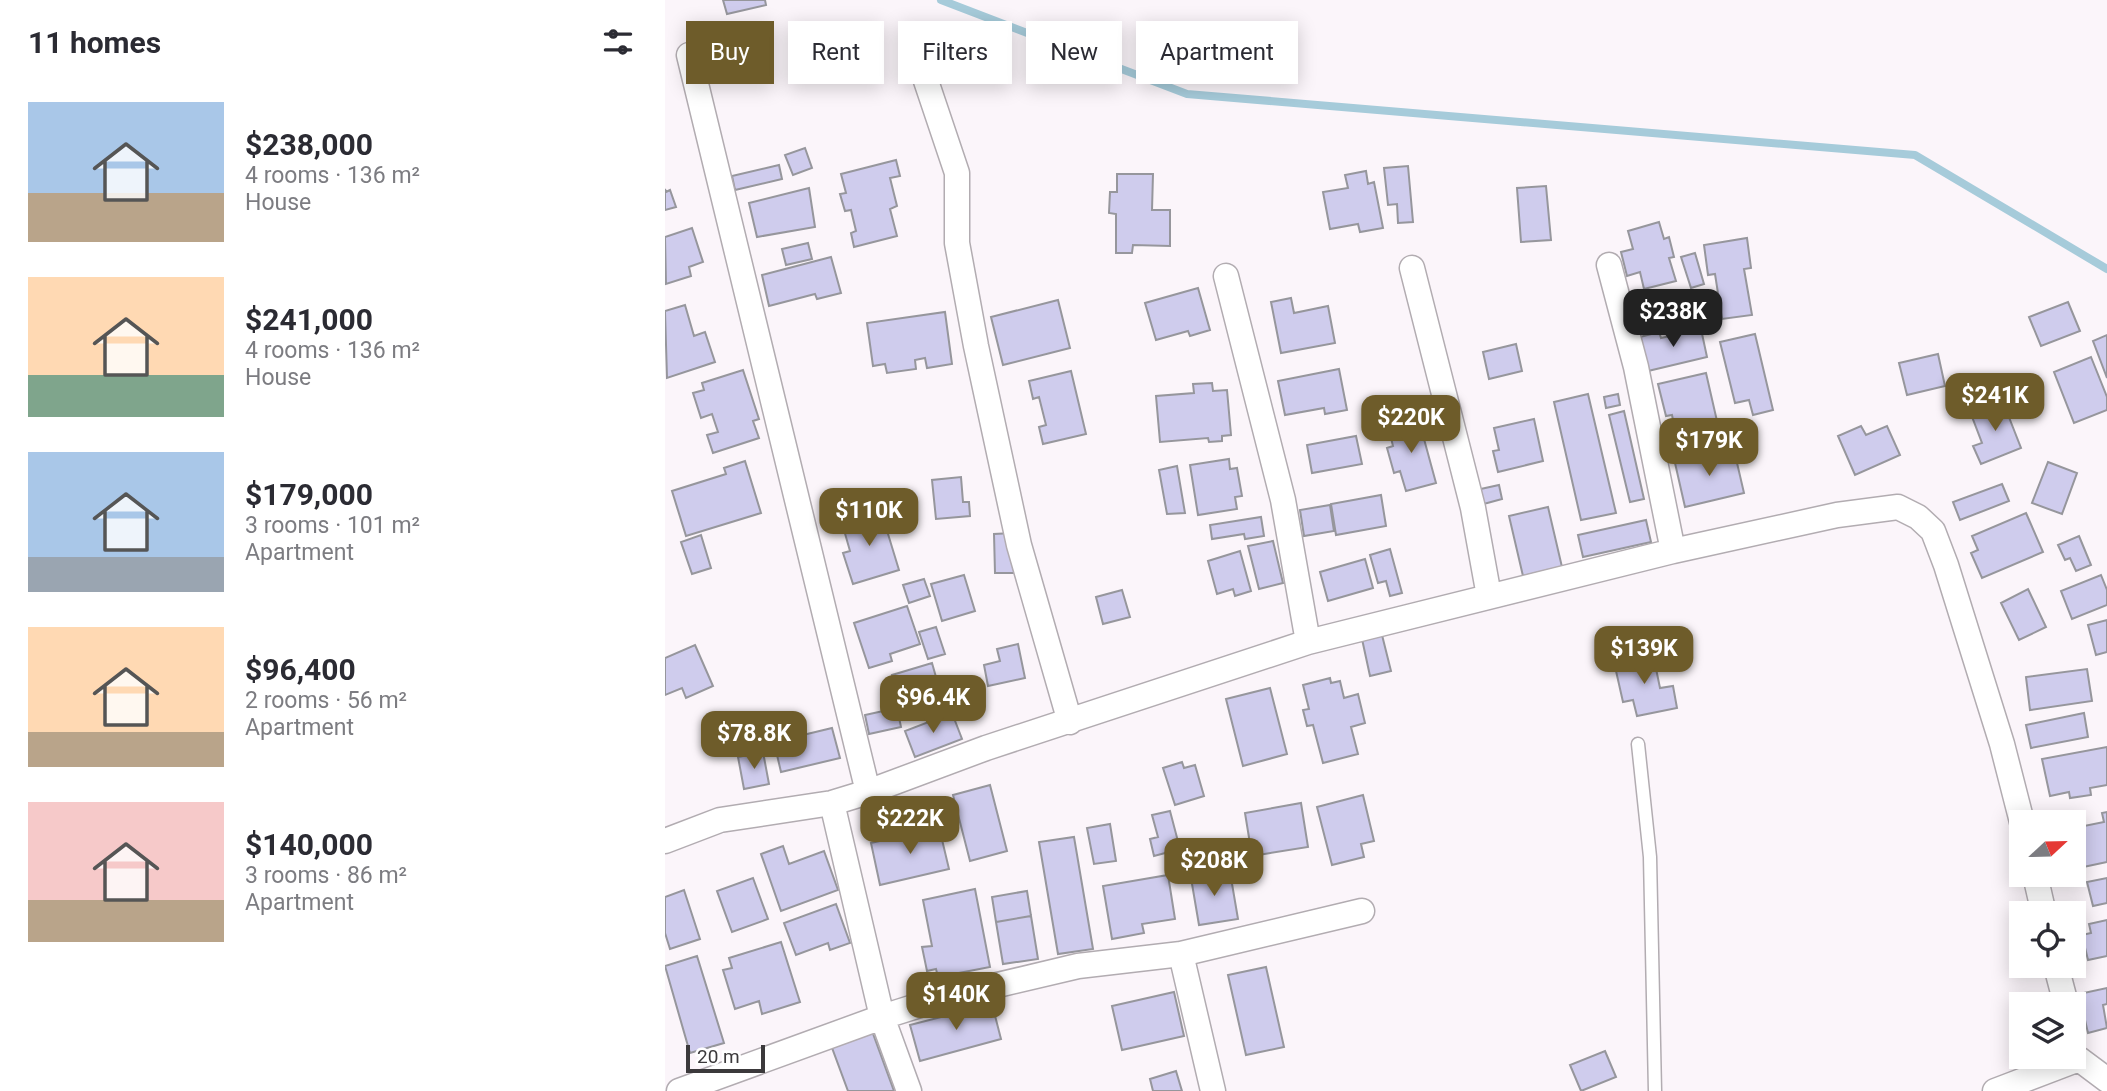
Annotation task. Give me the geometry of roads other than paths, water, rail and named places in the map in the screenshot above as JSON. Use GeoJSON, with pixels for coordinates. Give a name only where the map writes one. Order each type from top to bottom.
{"type":"FeatureCollection","features":[{"type":"Feature","properties":{"kind":"street"},"geometry":{"type":"LineString","coordinates":[[696,84],[869,792]]}},
{"type":"Feature","properties":{"kind":"street"},"geometry":{"type":"LineString","coordinates":[[927,84],[957,173],[957,243],[976,346],[1019,545],[1070,722]]}},
{"type":"Feature","properties":{"kind":"street"},"geometry":{"type":"LineString","coordinates":[[1609,265],[1636,368],[1673,551]]}},
{"type":"Feature","properties":{"kind":"street"},"geometry":{"type":"LineString","coordinates":[[1412,268],[1473,508],[1489,596]]}},
{"type":"Feature","properties":{"kind":"street"},"geometry":{"type":"LineString","coordinates":[[1226,276],[1283,500],[1308,642]]}},
{"type":"Feature","properties":{"kind":"street"},"geometry":{"type":"LineString","coordinates":[[665,841],[720,820],[832,803],[869,792],[986,748],[1308,642],[1673,551],[1837,515],[1898,507],[1918,517],[1933,531],[1947,565],[2002,744],[2019,810]]}},
{"type":"Feature","properties":{"kind":"street"},"geometry":{"type":"LineString","coordinates":[[832,803],[882,1017],[908,1091]]}},
{"type":"Feature","properties":{"kind":"street"},"geometry":{"type":"LineString","coordinates":[[679,1091],[939,999],[1078,966],[1181,954],[1361,911]]}},
{"type":"Feature","properties":{"kind":"street"},"geometry":{"type":"LineString","coordinates":[[1181,954],[1213,1091]]}},
{"type":"Feature","properties":{"kind":"street"},"geometry":{"type":"LineString","coordinates":[[2086,1058],[2107,1080]]}},
{"type":"Feature","properties":{"kind":"street"},"geometry":{"type":"LineString","coordinates":[[1995,1091],[2036,1069]]}},
{"type":"Feature","properties":{"kind":"lane"},"geometry":{"type":"LineString","coordinates":[[1638,744],[1650,857],[1655,1091]]}},
{"type":"Feature","properties":{"kind":"waterway"},"geometry":{"type":"LineString","coordinates":[[941,0],[1187,94],[1915,155],[2107,269]]}}]}
